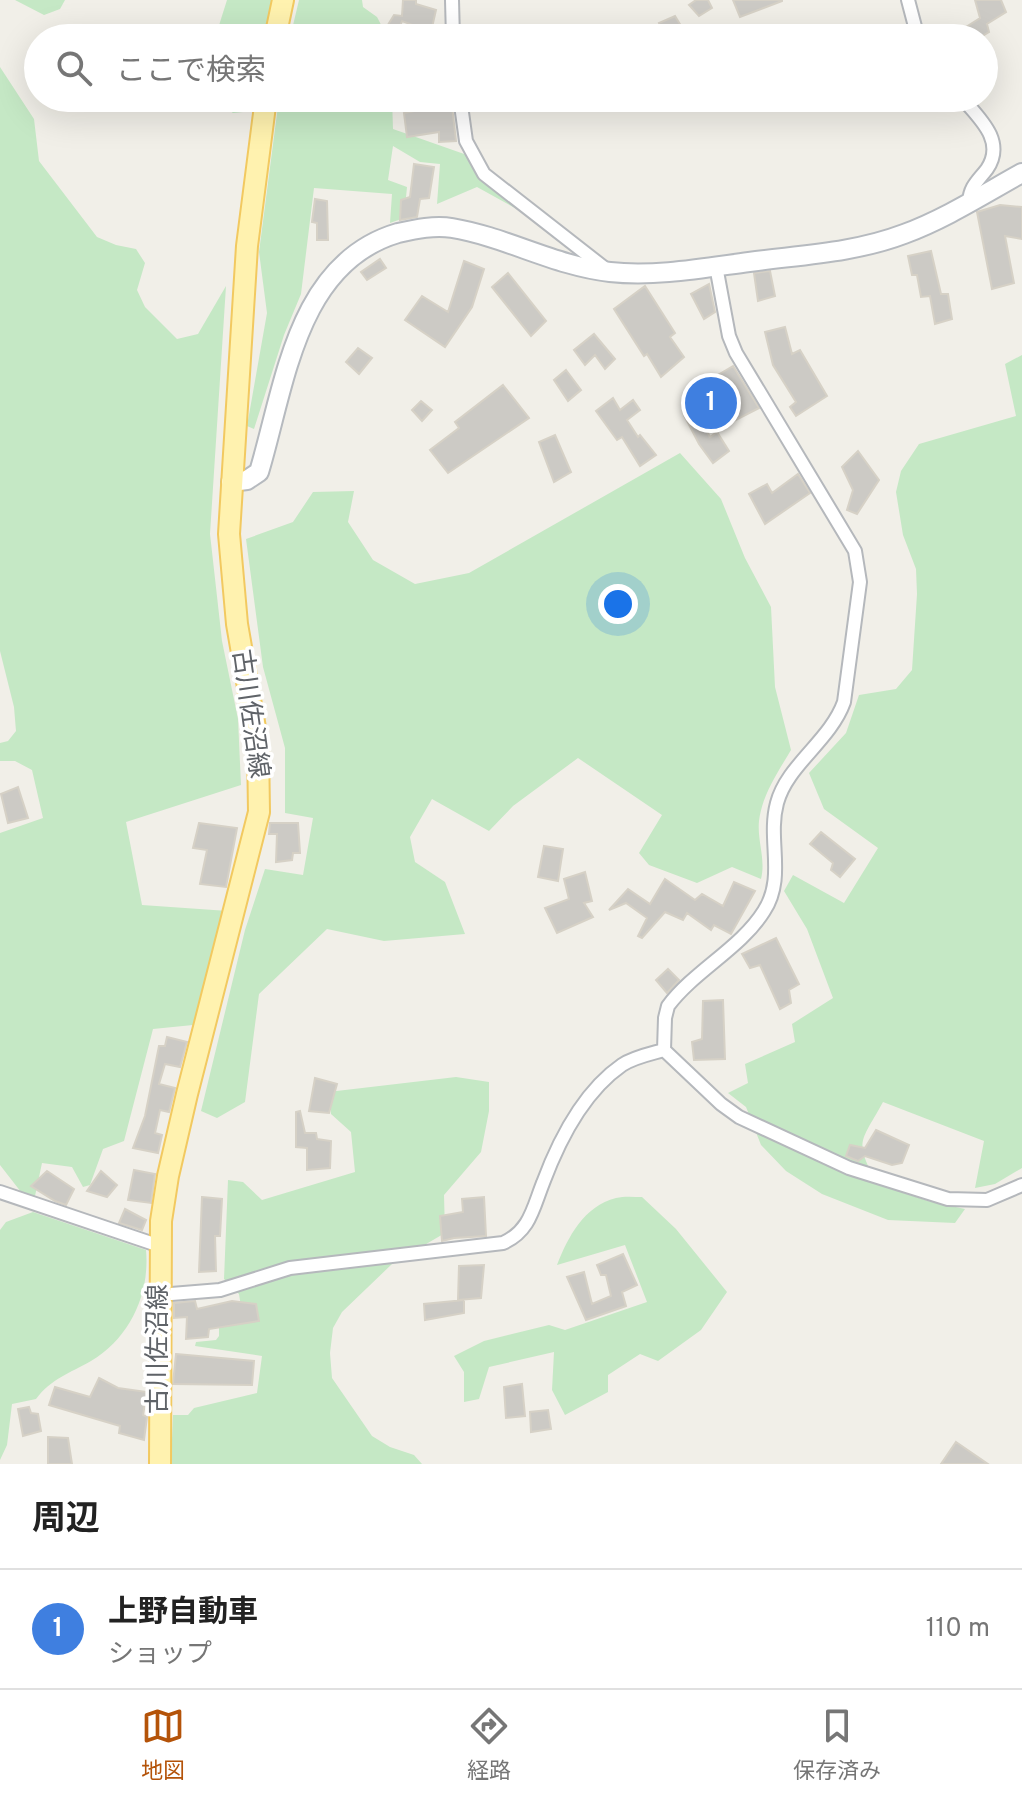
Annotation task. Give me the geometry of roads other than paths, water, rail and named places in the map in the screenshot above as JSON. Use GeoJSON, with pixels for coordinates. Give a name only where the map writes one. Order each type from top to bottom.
{"type":"FeatureCollection","features":[{"type":"Feature","properties":{"kind":"main road"},"geometry":{"type":"LineString","coordinates":[[278,24],[283,0]]}},
{"type":"Feature","properties":{"kind":"main road","name":"古川佐沼線"},"geometry":{"type":"LineString","coordinates":[[160,1464],[160,1246],[166,1191],[177,1135],[259,812],[258,745],[232,589],[229,534],[247,246],[264,112]]}},
{"type":"Feature","properties":{"kind":"street"},"geometry":{"type":"LineString","coordinates":[[452,0],[453,24]]}},
{"type":"Feature","properties":{"kind":"street"},"geometry":{"type":"LineString","coordinates":[[908,0],[914,24]]}},
{"type":"Feature","properties":{"kind":"street"},"geometry":{"type":"LineString","coordinates":[[462,112],[466,141],[484,174],[610,272]]}},
{"type":"Feature","properties":{"kind":"street"},"geometry":{"type":"LineString","coordinates":[[969,202],[973,184],[991,160],[994,145],[988,129],[974,112]]}},
{"type":"Feature","properties":{"kind":"street"},"geometry":{"type":"LineString","coordinates":[[231,482],[247,480],[259,472],[303,323],[315,298],[332,275],[365,247],[406,231],[449,228],[472,232],[557,261],[610,272],[658,272],[716,266],[842,250],[886,241],[925,225],[1022,173]]}},
{"type":"Feature","properties":{"kind":"street"},"geometry":{"type":"LineString","coordinates":[[716,266],[729,336],[736,353],[855,551],[860,582],[844,702],[839,715],[787,781],[777,803],[776,881],[772,896],[758,920],[668,1006],[664,1050],[739,1117],[849,1168],[948,1199],[987,1200],[1022,1185]]}},
{"type":"Feature","properties":{"kind":"street"},"geometry":{"type":"LineString","coordinates":[[159,1295],[220,1290],[290,1268],[503,1243],[515,1238],[529,1222],[558,1147],[582,1105],[623,1065],[664,1050]]}},
{"type":"Feature","properties":{"kind":"street"},"geometry":{"type":"LineString","coordinates":[[0,1192],[160,1246]]}},
{"type":"Feature","properties":{"kind":"place","name":"上野自動車"},"geometry":{"type":"Point","coordinates":[711,403]}}]}
